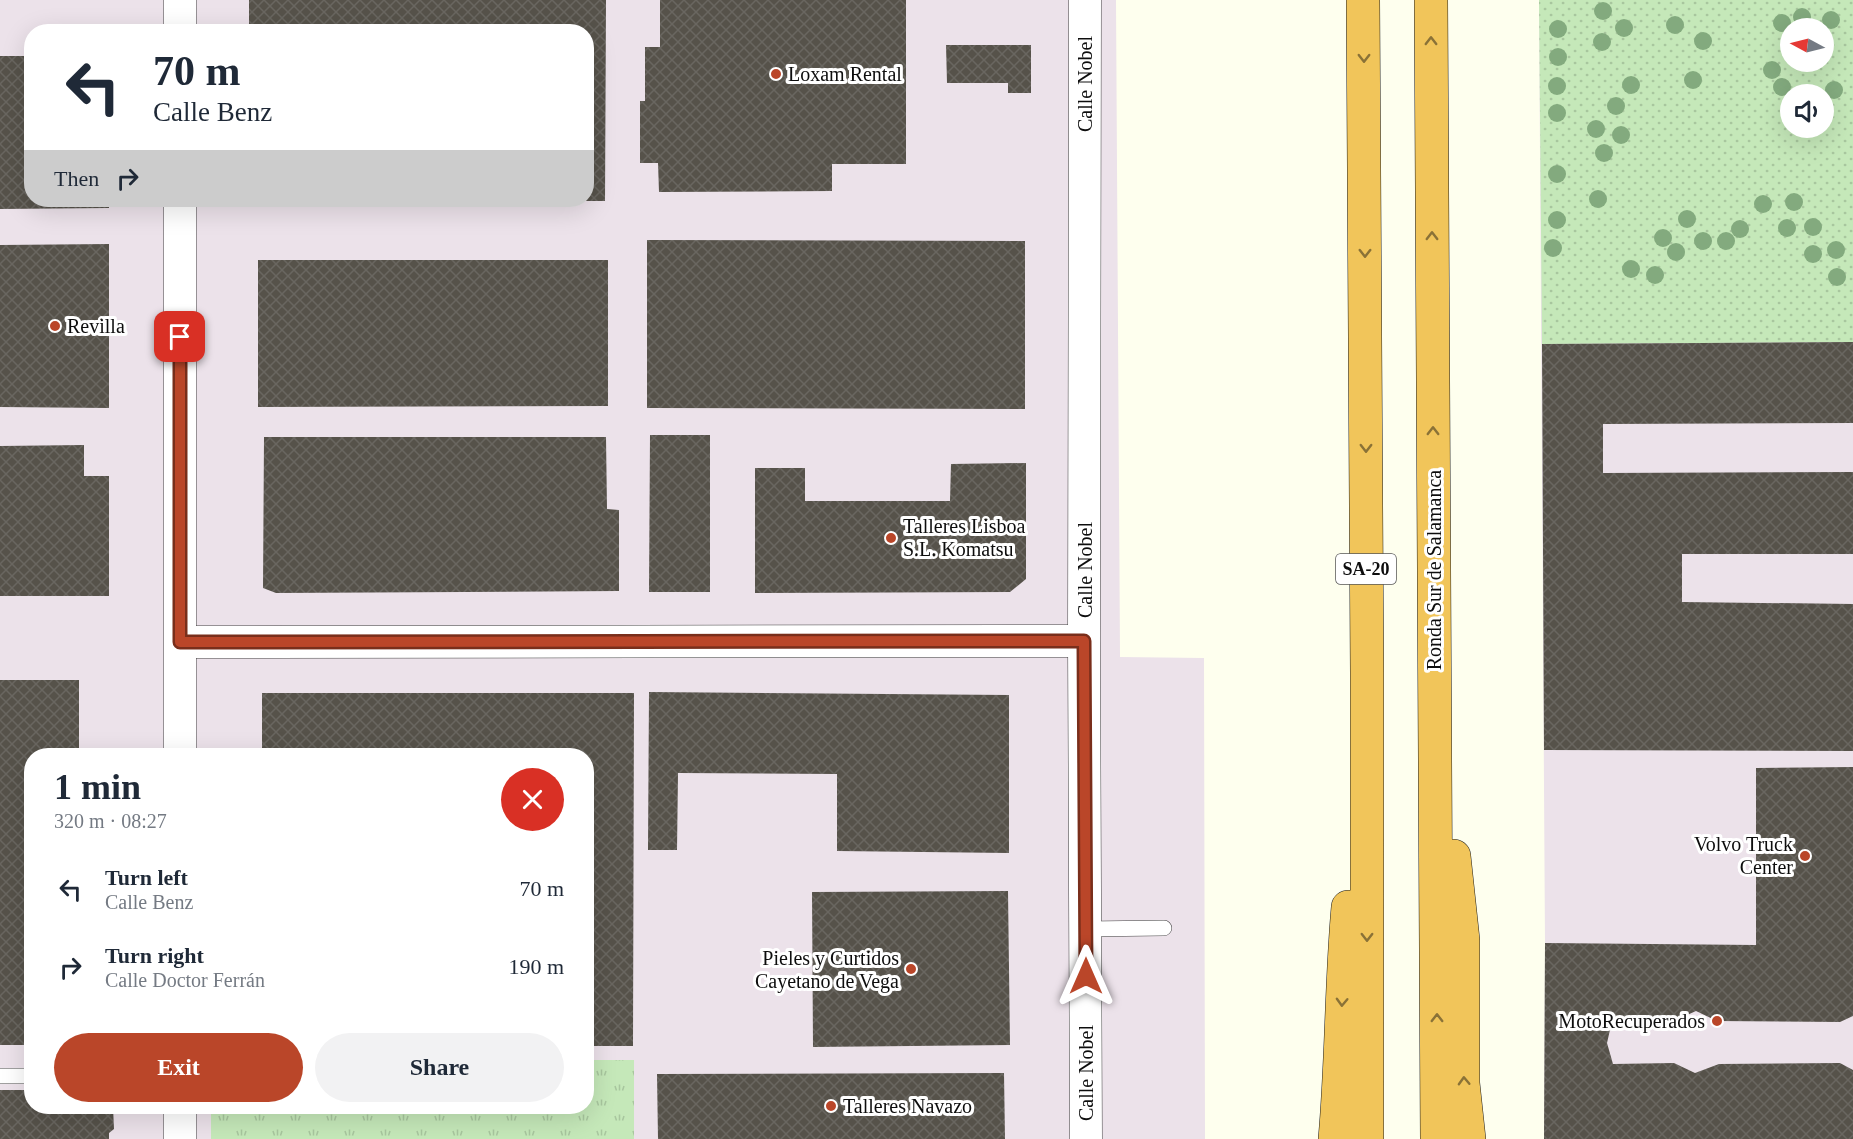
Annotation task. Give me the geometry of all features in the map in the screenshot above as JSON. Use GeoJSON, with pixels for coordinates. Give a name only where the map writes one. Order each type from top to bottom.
{"type":"FeatureCollection","features":[{"type":"Feature","properties":{"kind":"highway","name":"SA-20"},"geometry":{"type":"LineString","coordinates":[[1363,0],[1367,1139]]}},
{"type":"Feature","properties":{"kind":"highway","name":"Ronda Sur de Salamanca"},"geometry":{"type":"LineString","coordinates":[[1431,0],[1437,1139]]}},
{"type":"Feature","properties":{"kind":"highway"},"geometry":{"type":"LineString","coordinates":[[1434,657],[1463,940],[1463,1083],[1469,1139]]}},
{"type":"Feature","properties":{"kind":"highway"},"geometry":{"type":"LineString","coordinates":[[1335,1139],[1341,1075],[1344,954],[1367,672]]}},
{"type":"Feature","properties":{"kind":"street"},"geometry":{"type":"LineString","coordinates":[[180,0],[180,24]]}},
{"type":"Feature","properties":{"kind":"street","name":"Calle Nobel"},"geometry":{"type":"LineString","coordinates":[[1085,0],[1086,1139]]}},
{"type":"Feature","properties":{"kind":"street"},"geometry":{"type":"LineString","coordinates":[[180,207],[180,748]]}},
{"type":"Feature","properties":{"kind":"street"},"geometry":{"type":"LineString","coordinates":[[180,642],[1084,641]]}},
{"type":"Feature","properties":{"kind":"street"},"geometry":{"type":"LineString","coordinates":[[180,1114],[180,1139]]}},
{"type":"Feature","properties":{"kind":"lane"},"geometry":{"type":"LineString","coordinates":[[1086,929],[1164,928]]}},
{"type":"Feature","properties":{"kind":"lane"},"geometry":{"type":"LineString","coordinates":[[0,1076],[24,1076]]}},
{"type":"Feature","properties":{"kind":"shaded area"},"geometry":{"type":"Polygon","coordinates":[[[0,0],[1116,0],[1120,657],[1204,658],[1205,1139],[0,1139],[0,0]]]}},
{"type":"Feature","properties":{"kind":"shaded area"},"geometry":{"type":"Polygon","coordinates":[[[1539,0],[1853,0],[1853,1139],[1544,1139],[1545,943],[1539,0]]]}},
{"type":"Feature","properties":{"kind":"green space"},"geometry":{"type":"Polygon","coordinates":[[[1539,0],[1853,0],[1853,342],[1542,344],[1539,0]]]}},
{"type":"Feature","properties":{"kind":"green space"},"geometry":{"type":"Polygon","coordinates":[[[594,1060],[634,1060],[634,1139],[211,1139],[211,1114],[594,1114],[594,1060]]]}},
{"type":"Feature","properties":{"kind":"building"},"geometry":{"type":"Polygon","coordinates":[[[249,0],[606,0],[605,201],[594,201],[594,24],[249,24],[249,0]]]}},
{"type":"Feature","properties":{"kind":"building","name":"Loxam Rental"},"geometry":{"type":"Polygon","coordinates":[[[660,0],[906,0],[906,164],[832,164],[832,191],[659,192],[658,163],[640,163],[640,101],[645,101],[645,47],[660,47],[660,0]]]}},
{"type":"Feature","properties":{"kind":"building"},"geometry":{"type":"Polygon","coordinates":[[[946,45],[1031,45],[1031,93],[1008,93],[1008,83],[947,83],[946,45]]]}},
{"type":"Feature","properties":{"kind":"building"},"geometry":{"type":"Polygon","coordinates":[[[0,56],[24,56],[24,207],[109,208],[0,209],[0,56]]]}},
{"type":"Feature","properties":{"kind":"building"},"geometry":{"type":"Polygon","coordinates":[[[647,240],[1025,241],[1025,409],[647,408],[647,240]]]}},
{"type":"Feature","properties":{"kind":"building","name":"Revilla"},"geometry":{"type":"Polygon","coordinates":[[[109,244],[109,408],[0,407],[0,245],[109,244]]]}},
{"type":"Feature","properties":{"kind":"building"},"geometry":{"type":"Polygon","coordinates":[[[258,260],[608,260],[608,406],[258,407],[258,260]]]}},
{"type":"Feature","properties":{"kind":"building"},"geometry":{"type":"Polygon","coordinates":[[[1853,342],[1853,423],[1603,424],[1603,473],[1853,472],[1853,554],[1682,554],[1682,602],[1853,604],[1853,751],[1544,750],[1542,344],[1853,342]]]}},
{"type":"Feature","properties":{"kind":"building"},"geometry":{"type":"Polygon","coordinates":[[[650,435],[710,435],[710,592],[649,592],[650,435]]]}},
{"type":"Feature","properties":{"kind":"building"},"geometry":{"type":"Polygon","coordinates":[[[264,437],[606,437],[607,509],[619,510],[619,591],[276,593],[263,588],[264,437]]]}},
{"type":"Feature","properties":{"kind":"building"},"geometry":{"type":"Polygon","coordinates":[[[84,445],[84,476],[109,476],[109,596],[0,596],[0,446],[84,445]]]}},
{"type":"Feature","properties":{"kind":"building","name":"Talleres Lisboa S.L. Komatsu"},"geometry":{"type":"Polygon","coordinates":[[[1026,463],[1026,579],[1010,592],[755,593],[755,468],[805,468],[805,501],[950,501],[951,464],[1026,463]]]}},
{"type":"Feature","properties":{"kind":"building"},"geometry":{"type":"Polygon","coordinates":[[[0,680],[79,680],[79,748],[24,748],[24,1045],[0,1045],[0,680]]]}},
{"type":"Feature","properties":{"kind":"building"},"geometry":{"type":"Polygon","coordinates":[[[649,692],[1009,695],[1009,853],[837,851],[837,774],[678,773],[677,850],[648,850],[649,692]]]}},
{"type":"Feature","properties":{"kind":"building"},"geometry":{"type":"Polygon","coordinates":[[[262,693],[634,693],[633,1046],[594,1046],[594,748],[262,748],[262,693]]]}},
{"type":"Feature","properties":{"kind":"building"},"geometry":{"type":"Polygon","coordinates":[[[1853,767],[1853,1016],[1840,1022],[1717,1021],[1696,1011],[1676,1020],[1612,1021],[1607,1043],[1613,1064],[1674,1063],[1695,1073],[1719,1064],[1840,1063],[1853,1070],[1853,1139],[1544,1139],[1545,943],[1756,945],[1756,768],[1853,767]]]}},
{"type":"Feature","properties":{"kind":"building","name":"Pieles y Curtidos Cayetano de Vega"},"geometry":{"type":"Polygon","coordinates":[[[1008,891],[1010,1045],[813,1047],[812,892],[1008,891]]]}},
{"type":"Feature","properties":{"kind":"building","name":"Talleres Navazo"},"geometry":{"type":"Polygon","coordinates":[[[1004,1073],[1005,1139],[658,1139],[657,1074],[1004,1073]]]}},
{"type":"Feature","properties":{"kind":"building"},"geometry":{"type":"Polygon","coordinates":[[[0,1090],[24,1090],[24,1114],[113,1114],[114,1129],[109,1133],[109,1139],[0,1139],[0,1090]]]}},
{"type":"Feature","properties":{"kind":"place","name":"Loxam Rental"},"geometry":{"type":"Point","coordinates":[776,74]}},
{"type":"Feature","properties":{"kind":"place","name":"Revilla"},"geometry":{"type":"Point","coordinates":[55,326]}},
{"type":"Feature","properties":{"kind":"place","name":"Talleres Lisboa S.L. Komatsu"},"geometry":{"type":"Point","coordinates":[891,538]}},
{"type":"Feature","properties":{"kind":"place","name":"Volvo Truck Center"},"geometry":{"type":"Point","coordinates":[1805,856]}},
{"type":"Feature","properties":{"kind":"place","name":"Pieles y Curtidos Cayetano de Vega"},"geometry":{"type":"Point","coordinates":[911,969]}},
{"type":"Feature","properties":{"kind":"place","name":"MotoRecuperados"},"geometry":{"type":"Point","coordinates":[1717,1021]}},
{"type":"Feature","properties":{"kind":"place","name":"Talleres Navazo"},"geometry":{"type":"Point","coordinates":[831,1106]}},
{"type":"Feature","properties":{"kind":"route"},"geometry":{"type":"LineString","coordinates":[[180,337],[180,642],[1084,641],[1086,976]]}}]}
